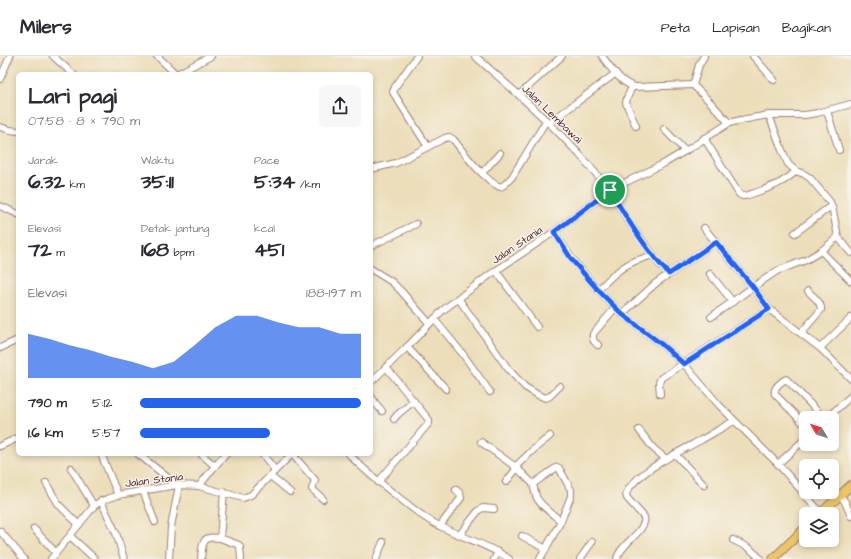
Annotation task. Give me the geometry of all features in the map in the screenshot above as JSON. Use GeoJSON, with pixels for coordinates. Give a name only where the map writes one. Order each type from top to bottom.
{"type":"FeatureCollection","features":[{"type":"Feature","properties":{"kind":"main road"},"geometry":{"type":"LineString","coordinates":[[827,507],[851,485]]}},
{"type":"Feature","properties":{"kind":"main road"},"geometry":{"type":"LineString","coordinates":[[773,559],[799,534]]}},
{"type":"Feature","properties":{"kind":"street"},"geometry":{"type":"LineString","coordinates":[[0,79],[10,56]]}},
{"type":"Feature","properties":{"kind":"street"},"geometry":{"type":"LineString","coordinates":[[53,56],[71,72]]}},
{"type":"Feature","properties":{"kind":"street"},"geometry":{"type":"LineString","coordinates":[[157,56],[175,72]]}},
{"type":"Feature","properties":{"kind":"street"},"geometry":{"type":"LineString","coordinates":[[181,72],[210,56]]}},
{"type":"Feature","properties":{"kind":"street"},"geometry":{"type":"LineString","coordinates":[[417,56],[393,92],[428,147]]}},
{"type":"Feature","properties":{"kind":"street","name":"Jalan Lembawai"},"geometry":{"type":"LineString","coordinates":[[475,56],[548,122],[580,155],[610,190],[627,219],[660,265],[669,274]]}},
{"type":"Feature","properties":{"kind":"street"},"geometry":{"type":"LineString","coordinates":[[519,95],[562,56]]}},
{"type":"Feature","properties":{"kind":"street"},"geometry":{"type":"LineString","coordinates":[[602,56],[616,73],[632,87],[693,85],[729,123]]}},
{"type":"Feature","properties":{"kind":"street"},"geometry":{"type":"LineString","coordinates":[[693,85],[699,64],[704,56]]}},
{"type":"Feature","properties":{"kind":"street"},"geometry":{"type":"LineString","coordinates":[[753,56],[774,80]]}},
{"type":"Feature","properties":{"kind":"street"},"geometry":{"type":"LineString","coordinates":[[373,168],[396,163],[449,137],[453,139],[482,173],[500,187],[512,177],[548,122],[616,73]]}},
{"type":"Feature","properties":{"kind":"street"},"geometry":{"type":"LineString","coordinates":[[632,87],[626,98],[626,103],[636,126]]}},
{"type":"Feature","properties":{"kind":"street","name":"Jalan Stania"},"geometry":{"type":"LineString","coordinates":[[373,380],[443,310],[496,271],[554,232],[610,190],[665,163],[729,123],[769,115],[805,115],[827,111],[851,104]]}},
{"type":"Feature","properties":{"kind":"street"},"geometry":{"type":"LineString","coordinates":[[827,111],[839,150]]}},
{"type":"Feature","properties":{"kind":"street"},"geometry":{"type":"LineString","coordinates":[[769,115],[788,164],[796,171],[810,178],[824,195],[833,211],[838,237],[851,253]]}},
{"type":"Feature","properties":{"kind":"street"},"geometry":{"type":"LineString","coordinates":[[0,127],[16,131]]}},
{"type":"Feature","properties":{"kind":"street"},"geometry":{"type":"LineString","coordinates":[[664,129],[685,151]]}},
{"type":"Feature","properties":{"kind":"street"},"geometry":{"type":"LineString","coordinates":[[704,138],[739,194],[742,196],[776,185],[791,176],[796,171]]}},
{"type":"Feature","properties":{"kind":"street"},"geometry":{"type":"LineString","coordinates":[[482,173],[500,153]]}},
{"type":"Feature","properties":{"kind":"street"},"geometry":{"type":"LineString","coordinates":[[0,206],[16,213]]}},
{"type":"Feature","properties":{"kind":"street"},"geometry":{"type":"LineString","coordinates":[[796,234],[831,206]]}},
{"type":"Feature","properties":{"kind":"street"},"geometry":{"type":"LineString","coordinates":[[373,245],[416,224]]}},
{"type":"Feature","properties":{"kind":"street"},"geometry":{"type":"LineString","coordinates":[[704,228],[753,287],[769,309],[820,348],[851,379]]}},
{"type":"Feature","properties":{"kind":"street"},"geometry":{"type":"LineString","coordinates":[[554,232],[572,260],[598,290],[622,314],[660,343],[684,364],[734,421],[778,464],[815,507]]}},
{"type":"Feature","properties":{"kind":"street"},"geometry":{"type":"LineString","coordinates":[[711,318],[777,271],[806,260],[821,252],[838,237]]}},
{"type":"Feature","properties":{"kind":"street"},"geometry":{"type":"LineString","coordinates":[[622,314],[656,283],[716,242]]}},
{"type":"Feature","properties":{"kind":"street"},"geometry":{"type":"LineString","coordinates":[[821,252],[851,282]]}},
{"type":"Feature","properties":{"kind":"street"},"geometry":{"type":"LineString","coordinates":[[598,290],[619,270],[628,264],[653,255]]}},
{"type":"Feature","properties":{"kind":"street"},"geometry":{"type":"LineString","coordinates":[[373,270],[392,282],[429,323]]}},
{"type":"Feature","properties":{"kind":"street"},"geometry":{"type":"LineString","coordinates":[[496,271],[537,327]]}},
{"type":"Feature","properties":{"kind":"street"},"geometry":{"type":"LineString","coordinates":[[710,274],[733,302]]}},
{"type":"Feature","properties":{"kind":"street"},"geometry":{"type":"LineString","coordinates":[[801,333],[821,307],[808,291]]}},
{"type":"Feature","properties":{"kind":"street"},"geometry":{"type":"LineString","coordinates":[[458,298],[509,370],[525,387],[546,398],[560,386]]}},
{"type":"Feature","properties":{"kind":"street"},"geometry":{"type":"LineString","coordinates":[[598,345],[594,342],[592,337],[593,334],[616,308]]}},
{"type":"Feature","properties":{"kind":"street"},"geometry":{"type":"LineString","coordinates":[[660,394],[660,380],[769,309]]}},
{"type":"Feature","properties":{"kind":"street"},"geometry":{"type":"LineString","coordinates":[[434,318],[462,353],[490,392]]}},
{"type":"Feature","properties":{"kind":"street"},"geometry":{"type":"LineString","coordinates":[[820,348],[851,318]]}},
{"type":"Feature","properties":{"kind":"street"},"geometry":{"type":"LineString","coordinates":[[0,348],[16,341]]}},
{"type":"Feature","properties":{"kind":"street"},"geometry":{"type":"LineString","coordinates":[[407,347],[446,389]]}},
{"type":"Feature","properties":{"kind":"street"},"geometry":{"type":"LineString","coordinates":[[378,482],[429,423],[429,420],[386,367]]}},
{"type":"Feature","properties":{"kind":"street"},"geometry":{"type":"LineString","coordinates":[[799,419],[774,392],[780,383],[786,379],[819,411]]}},
{"type":"Feature","properties":{"kind":"street"},"geometry":{"type":"LineString","coordinates":[[834,411],[851,396]]}},
{"type":"Feature","properties":{"kind":"street"},"geometry":{"type":"LineString","coordinates":[[373,399],[382,411]]}},
{"type":"Feature","properties":{"kind":"street"},"geometry":{"type":"LineString","coordinates":[[394,419],[414,401]]}},
{"type":"Feature","properties":{"kind":"street"},"geometry":{"type":"LineString","coordinates":[[617,559],[622,548],[637,533],[646,520],[627,498],[627,490],[642,475],[666,459],[734,421]]}},
{"type":"Feature","properties":{"kind":"street"},"geometry":{"type":"LineString","coordinates":[[639,430],[653,448],[666,459]]}},
{"type":"Feature","properties":{"kind":"street"},"geometry":{"type":"LineString","coordinates":[[506,482],[516,468],[533,450],[550,436]]}},
{"type":"Feature","properties":{"kind":"street"},"geometry":{"type":"LineString","coordinates":[[0,446],[16,439]]}},
{"type":"Feature","properties":{"kind":"street"},"geometry":{"type":"LineString","coordinates":[[482,442],[516,468],[533,484],[536,497],[561,521]]}},
{"type":"Feature","properties":{"kind":"street"},"geometry":{"type":"LineString","coordinates":[[778,464],[799,444]]}},
{"type":"Feature","properties":{"kind":"street"},"geometry":{"type":"LineString","coordinates":[[675,454],[704,485]]}},
{"type":"Feature","properties":{"kind":"street"},"geometry":{"type":"LineString","coordinates":[[102,456],[118,495]]}},
{"type":"Feature","properties":{"kind":"street"},"geometry":{"type":"LineString","coordinates":[[141,456],[178,485],[171,527],[169,559]]}},
{"type":"Feature","properties":{"kind":"street"},"geometry":{"type":"LineString","coordinates":[[203,456],[215,466]]}},
{"type":"Feature","properties":{"kind":"street"},"geometry":{"type":"LineString","coordinates":[[199,486],[224,456]]}},
{"type":"Feature","properties":{"kind":"street"},"geometry":{"type":"LineString","coordinates":[[264,456],[275,470]]}},
{"type":"Feature","properties":{"kind":"street","name":"Jalan Stania"},"geometry":{"type":"LineString","coordinates":[[51,559],[94,506],[101,501],[118,495],[178,485],[199,486],[243,498],[248,496],[290,456]]}},
{"type":"Feature","properties":{"kind":"street"},"geometry":{"type":"LineString","coordinates":[[294,456],[315,480],[312,489],[323,499]]}},
{"type":"Feature","properties":{"kind":"street"},"geometry":{"type":"LineString","coordinates":[[351,456],[378,482],[425,518],[481,543],[509,559]]}},
{"type":"Feature","properties":{"kind":"street"},"geometry":{"type":"LineString","coordinates":[[533,484],[557,467],[559,468],[572,493],[561,521],[540,559]]}},
{"type":"Feature","properties":{"kind":"street"},"geometry":{"type":"LineString","coordinates":[[71,468],[94,506]]}},
{"type":"Feature","properties":{"kind":"street"},"geometry":{"type":"LineString","coordinates":[[270,476],[290,492]]}},
{"type":"Feature","properties":{"kind":"street"},"geometry":{"type":"LineString","coordinates":[[46,484],[59,505],[79,525]]}},
{"type":"Feature","properties":{"kind":"street"},"geometry":{"type":"LineString","coordinates":[[440,526],[461,498],[460,493],[456,490]]}},
{"type":"Feature","properties":{"kind":"street"},"geometry":{"type":"LineString","coordinates":[[143,491],[155,522]]}},
{"type":"Feature","properties":{"kind":"street"},"geometry":{"type":"LineString","coordinates":[[220,538],[224,492]]}},
{"type":"Feature","properties":{"kind":"street"},"geometry":{"type":"LineString","coordinates":[[840,495],[851,516]]}},
{"type":"Feature","properties":{"kind":"street"},"geometry":{"type":"LineString","coordinates":[[101,501],[116,533],[124,559]]}},
{"type":"Feature","properties":{"kind":"street"},"geometry":{"type":"LineString","coordinates":[[460,534],[479,510],[483,508],[494,509]]}},
{"type":"Feature","properties":{"kind":"street"},"geometry":{"type":"LineString","coordinates":[[34,529],[56,553]]}},
{"type":"Feature","properties":{"kind":"street"},"geometry":{"type":"LineString","coordinates":[[0,531],[24,559]]}},
{"type":"Feature","properties":{"kind":"street"},"geometry":{"type":"LineString","coordinates":[[70,536],[95,559]]}},
{"type":"Feature","properties":{"kind":"street"},"geometry":{"type":"LineString","coordinates":[[522,536],[546,549]]}},
{"type":"Feature","properties":{"kind":"street"},"geometry":{"type":"LineString","coordinates":[[201,559],[203,543],[208,538],[220,538],[239,545],[241,559]]}},
{"type":"Feature","properties":{"kind":"street"},"geometry":{"type":"LineString","coordinates":[[733,540],[749,548],[761,559]]}},
{"type":"Feature","properties":{"kind":"street"},"geometry":{"type":"LineString","coordinates":[[376,559],[383,542]]}},
{"type":"Feature","properties":{"kind":"street"},"geometry":{"type":"LineString","coordinates":[[580,559],[592,542]]}},
{"type":"Feature","properties":{"kind":"street"},"geometry":{"type":"LineString","coordinates":[[494,559],[499,552]]}},
{"type":"Feature","properties":{"kind":"route"},"geometry":{"type":"LineString","coordinates":[[610,190],[627,219],[660,265],[669,274],[716,242],[769,309],[684,364],[660,343],[622,314],[598,290],[572,260],[554,232],[610,190]]}}]}
